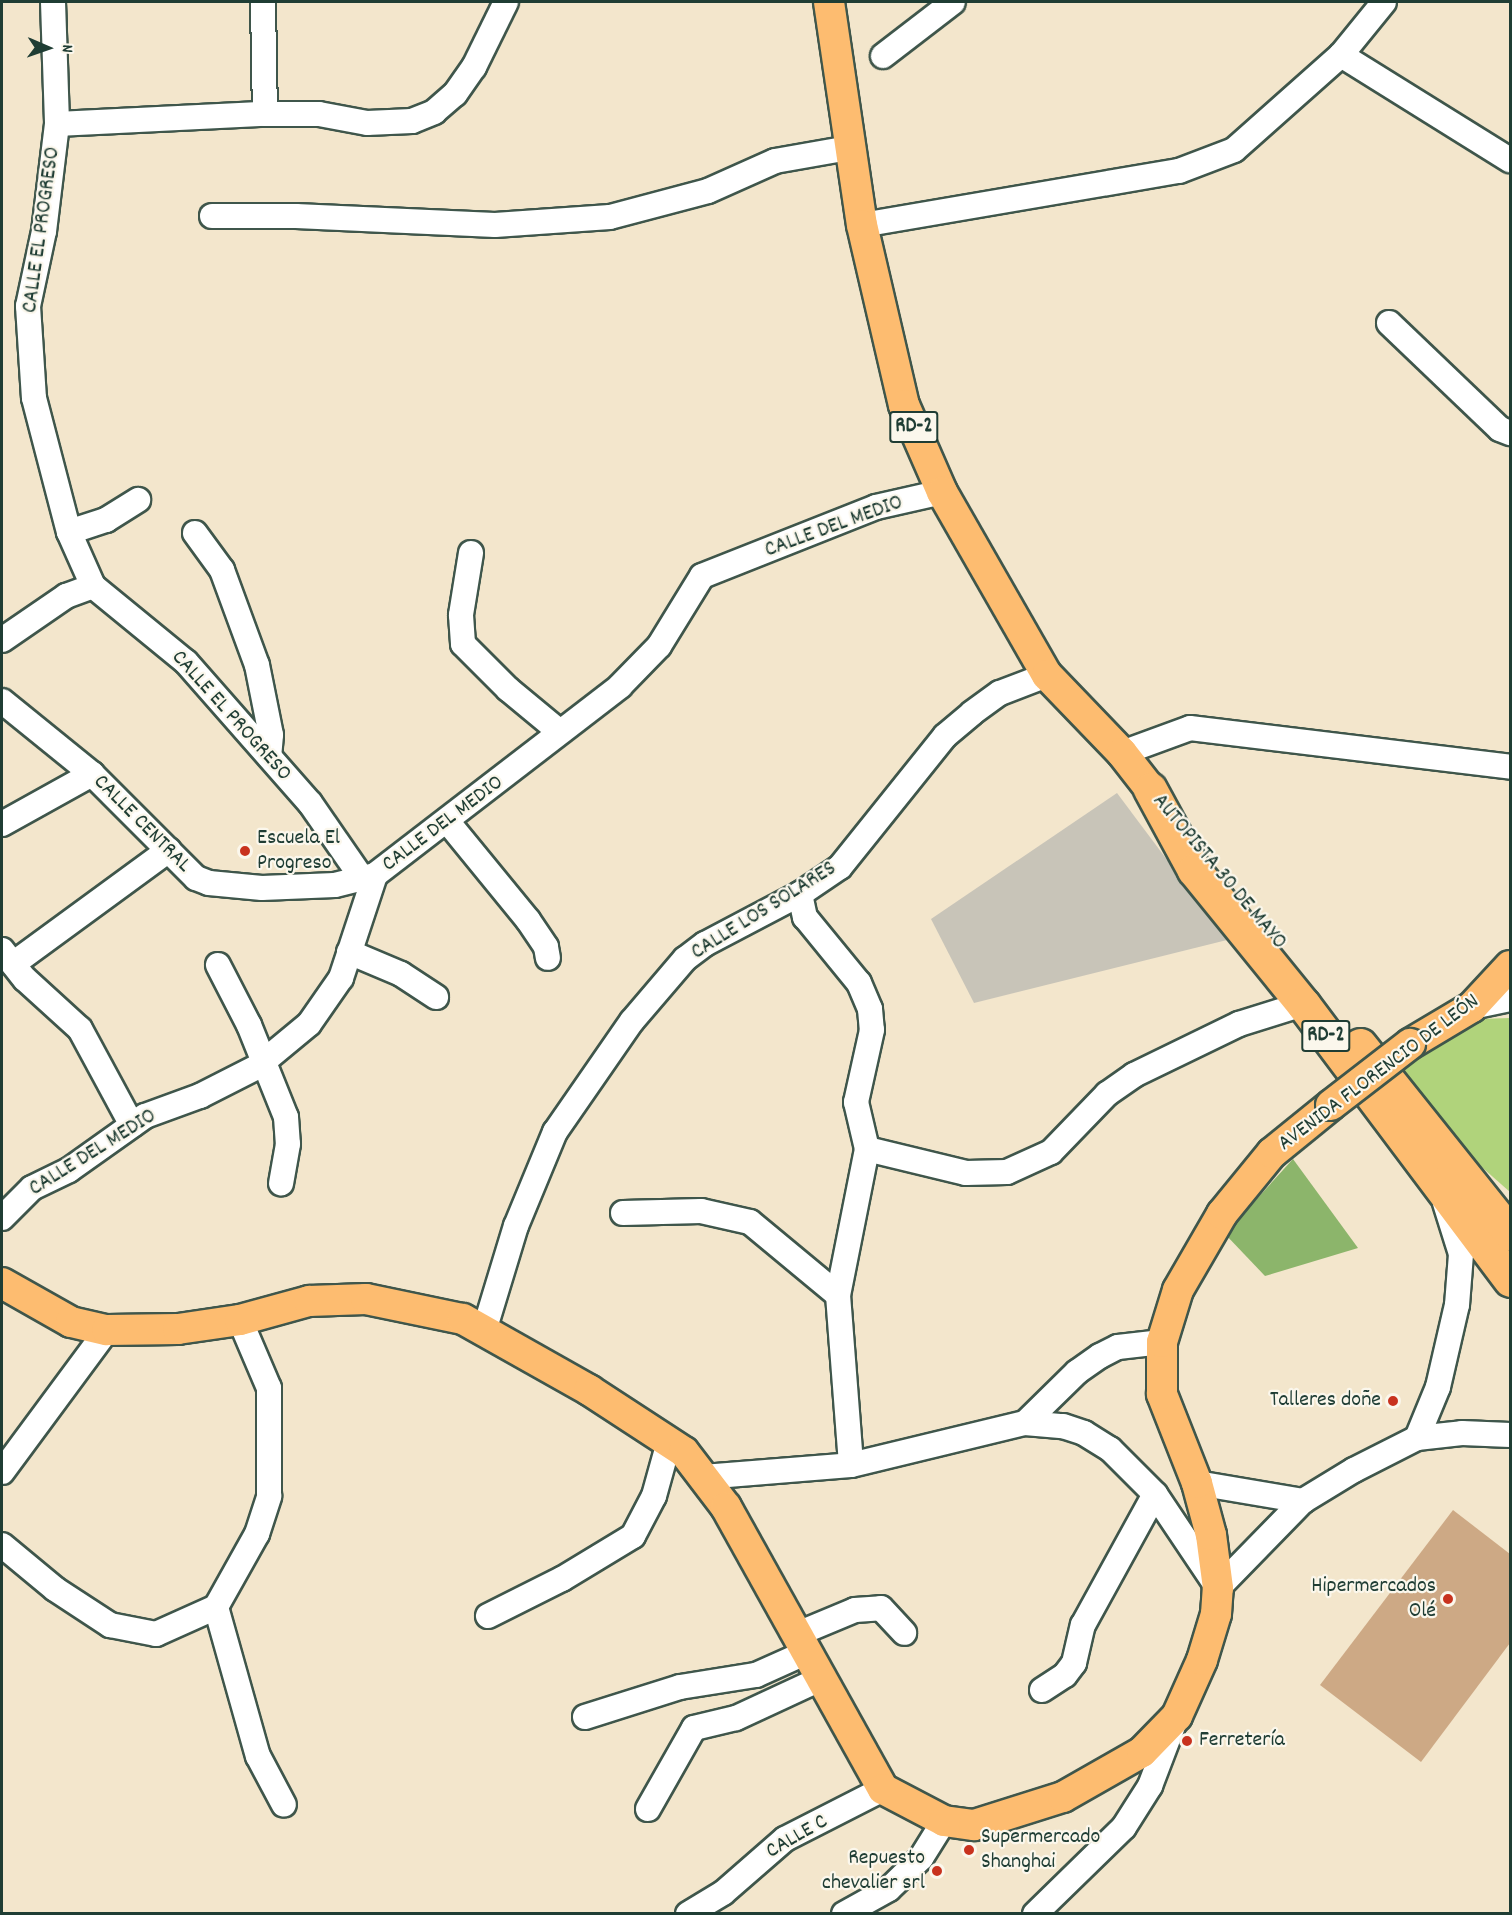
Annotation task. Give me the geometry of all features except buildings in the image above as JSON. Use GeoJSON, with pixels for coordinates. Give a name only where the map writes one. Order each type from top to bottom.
{"type":"FeatureCollection","features":[{"type":"Feature","properties":{"kind":"highway","name":"AUTOPISTA 30 DE MAYO"},"geometry":{"type":"LineString","coordinates":[[1150,789],[1194,870],[1303,1004],[1441,1192],[1510,1280]]}},
{"type":"Feature","properties":{"kind":"highway","name":"AUTOPISTA 30 DE MAYO"},"geometry":{"type":"LineString","coordinates":[[1150,789],[1510,1233]]}},
{"type":"Feature","properties":{"kind":"main road","name":"RD-2"},"geometry":{"type":"LineString","coordinates":[[829,2],[862,225],[904,405],[942,492],[1047,675],[1122,753],[1150,789]]}},
{"type":"Feature","properties":{"kind":"main road","name":"AVENIDA FLORENCIO DE LEÓN"},"geometry":{"type":"LineString","coordinates":[[1177,1716],[1202,1660],[1216,1614],[1218,1588],[1211,1535],[1197,1483],[1162,1394],[1162,1342],[1178,1290],[1222,1214],[1272,1154],[1410,1044],[1472,1007],[1510,966]]}},
{"type":"Feature","properties":{"kind":"main road"},"geometry":{"type":"LineString","coordinates":[[2,1282],[71,1322],[107,1330],[178,1329],[240,1320],[309,1301],[366,1299],[463,1319],[589,1390],[684,1452],[726,1507],[800,1644],[883,1789],[944,1821],[974,1825],[1063,1797],[1142,1752],[1177,1716]]}},
{"type":"Feature","properties":{"kind":"street"},"geometry":{"type":"LineString","coordinates":[[35,2],[54,28]]}},
{"type":"Feature","properties":{"kind":"street","name":"CALLE EL PROGRESO"},"geometry":{"type":"LineString","coordinates":[[53,2],[57,124],[44,231],[28,306],[34,398],[69,532],[93,586],[186,662],[310,803],[370,878]]}},
{"type":"Feature","properties":{"kind":"street"},"geometry":{"type":"LineString","coordinates":[[263,2],[265,114]]}},
{"type":"Feature","properties":{"kind":"street"},"geometry":{"type":"LineString","coordinates":[[57,124],[265,114],[319,114],[367,123],[412,122],[434,112],[455,94],[474,67],[506,2]]}},
{"type":"Feature","properties":{"kind":"street"},"geometry":{"type":"LineString","coordinates":[[883,56],[953,2]]}},
{"type":"Feature","properties":{"kind":"street"},"geometry":{"type":"LineString","coordinates":[[862,225],[1179,171],[1234,150],[1341,55],[1384,2]]}},
{"type":"Feature","properties":{"kind":"street"},"geometry":{"type":"LineString","coordinates":[[1341,55],[1510,160]]}},
{"type":"Feature","properties":{"kind":"street"},"geometry":{"type":"LineString","coordinates":[[212,216],[296,216],[495,225],[610,217],[708,190],[775,161],[849,148]]}},
{"type":"Feature","properties":{"kind":"street"},"geometry":{"type":"LineString","coordinates":[[1389,323],[1500,429],[1510,433]]}},
{"type":"Feature","properties":{"kind":"street","name":"CALLE DEL MEDIO"},"geometry":{"type":"LineString","coordinates":[[2,1218],[32,1188],[69,1170],[132,1125],[264,1062],[309,1024],[341,978],[370,878],[620,686],[659,646],[702,576],[876,507],[942,492]]}},
{"type":"Feature","properties":{"kind":"street"},"geometry":{"type":"LineString","coordinates":[[69,532],[106,520],[138,500]]}},
{"type":"Feature","properties":{"kind":"street"},"geometry":{"type":"LineString","coordinates":[[195,533],[222,570],[257,665],[271,735],[269,756]]}},
{"type":"Feature","properties":{"kind":"street"},"geometry":{"type":"LineString","coordinates":[[471,553],[461,615],[463,644],[508,689],[560,732]]}},
{"type":"Feature","properties":{"kind":"street"},"geometry":{"type":"LineString","coordinates":[[2,640],[66,596],[93,586]]}},
{"type":"Feature","properties":{"kind":"street","name":"CALLE LOS SOLARES"},"geometry":{"type":"LineString","coordinates":[[484,1331],[532,1184],[578,1095],[632,1021],[685,959],[743,921],[800,894],[840,867],[945,736],[1000,693],[1047,675]]}},
{"type":"Feature","properties":{"kind":"street","name":"CALLE CENTRAL"},"geometry":{"type":"LineString","coordinates":[[2,701],[92,774],[169,850],[186,871],[209,883],[262,888],[370,878]]}},
{"type":"Feature","properties":{"kind":"street"},"geometry":{"type":"LineString","coordinates":[[1122,753],[1191,728],[1467,759],[1510,767]]}},
{"type":"Feature","properties":{"kind":"street"},"geometry":{"type":"LineString","coordinates":[[2,824],[92,774]]}},
{"type":"Feature","properties":{"kind":"street"},"geometry":{"type":"LineString","coordinates":[[447,820],[528,920],[548,958]]}},
{"type":"Feature","properties":{"kind":"street"},"geometry":{"type":"LineString","coordinates":[[132,1125],[80,1029],[7,957],[169,850]]}},
{"type":"Feature","properties":{"kind":"street"},"geometry":{"type":"LineString","coordinates":[[800,894],[806,917],[859,983],[870,1009],[872,1030],[856,1102],[867,1149],[838,1295],[851,1465]]}},
{"type":"Feature","properties":{"kind":"street"},"geometry":{"type":"LineString","coordinates":[[349,952],[401,974],[436,997]]}},
{"type":"Feature","properties":{"kind":"street"},"geometry":{"type":"LineString","coordinates":[[218,965],[264,1062],[286,1117],[288,1144],[281,1183]]}},
{"type":"Feature","properties":{"kind":"street"},"geometry":{"type":"LineString","coordinates":[[1472,1007],[1510,999]]}},
{"type":"Feature","properties":{"kind":"street"},"geometry":{"type":"LineString","coordinates":[[867,1149],[966,1173],[1007,1172],[1051,1152],[1107,1094],[1134,1075],[1239,1024],[1303,1004]]}},
{"type":"Feature","properties":{"kind":"street"},"geometry":{"type":"LineString","coordinates":[[1475,1187],[1510,1206]]}},
{"type":"Feature","properties":{"kind":"street"},"geometry":{"type":"LineString","coordinates":[[1417,1437],[1438,1387],[1457,1305],[1461,1254],[1441,1192]]}},
{"type":"Feature","properties":{"kind":"street"},"geometry":{"type":"LineString","coordinates":[[623,1213],[701,1211],[750,1222],[838,1295]]}},
{"type":"Feature","properties":{"kind":"street"},"geometry":{"type":"LineString","coordinates":[[2,1545],[55,1589],[110,1625],[156,1634],[216,1607],[257,1534],[268,1496],[268,1388],[240,1320]]}},
{"type":"Feature","properties":{"kind":"street"},"geometry":{"type":"LineString","coordinates":[[2,1472],[107,1330]]}},
{"type":"Feature","properties":{"kind":"street"},"geometry":{"type":"LineString","coordinates":[[1025,1423],[1077,1372],[1100,1356],[1119,1347],[1162,1342]]}},
{"type":"Feature","properties":{"kind":"street"},"geometry":{"type":"LineString","coordinates":[[703,1477],[851,1465],[1025,1423],[1063,1426],[1084,1433],[1110,1449],[1155,1494],[1218,1588],[1303,1501],[1417,1437],[1462,1433],[1510,1435]]}},
{"type":"Feature","properties":{"kind":"street"},"geometry":{"type":"LineString","coordinates":[[488,1616],[591,1563],[633,1536],[654,1496],[669,1442]]}},
{"type":"Feature","properties":{"kind":"street"},"geometry":{"type":"LineString","coordinates":[[1197,1483],[1303,1501]]}},
{"type":"Feature","properties":{"kind":"street"},"geometry":{"type":"LineString","coordinates":[[1042,1690],[1065,1675],[1074,1663],[1083,1625],[1155,1494]]}},
{"type":"Feature","properties":{"kind":"street"},"geometry":{"type":"LineString","coordinates":[[216,1607],[258,1756],[284,1805]]}},
{"type":"Feature","properties":{"kind":"street"},"geometry":{"type":"LineString","coordinates":[[585,1718],[680,1688],[756,1675],[855,1610],[881,1608],[904,1633]]}},
{"type":"Feature","properties":{"kind":"street"},"geometry":{"type":"LineString","coordinates":[[648,1809],[694,1728],[736,1718],[820,1679]]}},
{"type":"Feature","properties":{"kind":"street"},"geometry":{"type":"LineString","coordinates":[[1035,1914],[1124,1827],[1150,1786],[1177,1716]]}},
{"type":"Feature","properties":{"kind":"street","name":"CALLE C"},"geometry":{"type":"LineString","coordinates":[[688,1914],[723,1893],[785,1839],[883,1789]]}},
{"type":"Feature","properties":{"kind":"street"},"geometry":{"type":"LineString","coordinates":[[844,1914],[889,1889],[921,1858],[944,1821]]}},
{"type":"Feature","properties":{"kind":"shaded area"},"geometry":{"type":"Polygon","coordinates":[[[1117,793],[1227,940],[974,1003],[931,919],[1117,793]]]}},
{"type":"Feature","properties":{"kind":"green space"},"geometry":{"type":"Polygon","coordinates":[[[1510,1018],[1510,1192],[1476,1162],[1400,1067],[1480,1019],[1510,1018]]]}},
{"type":"Feature","properties":{"kind":"green space"},"geometry":{"type":"Polygon","coordinates":[[[1293,1159],[1358,1248],[1265,1276],[1225,1234],[1293,1159]]]}},
{"type":"Feature","properties":{"kind":"place","name":"Escuela El Progreso"},"geometry":{"type":"Point","coordinates":[245,851]}},
{"type":"Feature","properties":{"kind":"place","name":"Talleres doñe"},"geometry":{"type":"Point","coordinates":[1393,1401]}},
{"type":"Feature","properties":{"kind":"place","name":"Hipermercados Olé"},"geometry":{"type":"Point","coordinates":[1448,1599]}},
{"type":"Feature","properties":{"kind":"place","name":"Ferretería"},"geometry":{"type":"Point","coordinates":[1187,1741]}},
{"type":"Feature","properties":{"kind":"place","name":"Supermercado Shanghai"},"geometry":{"type":"Point","coordinates":[969,1850]}},
{"type":"Feature","properties":{"kind":"place","name":"Repuesto chevalier srl"},"geometry":{"type":"Point","coordinates":[937,1871]}}]}
